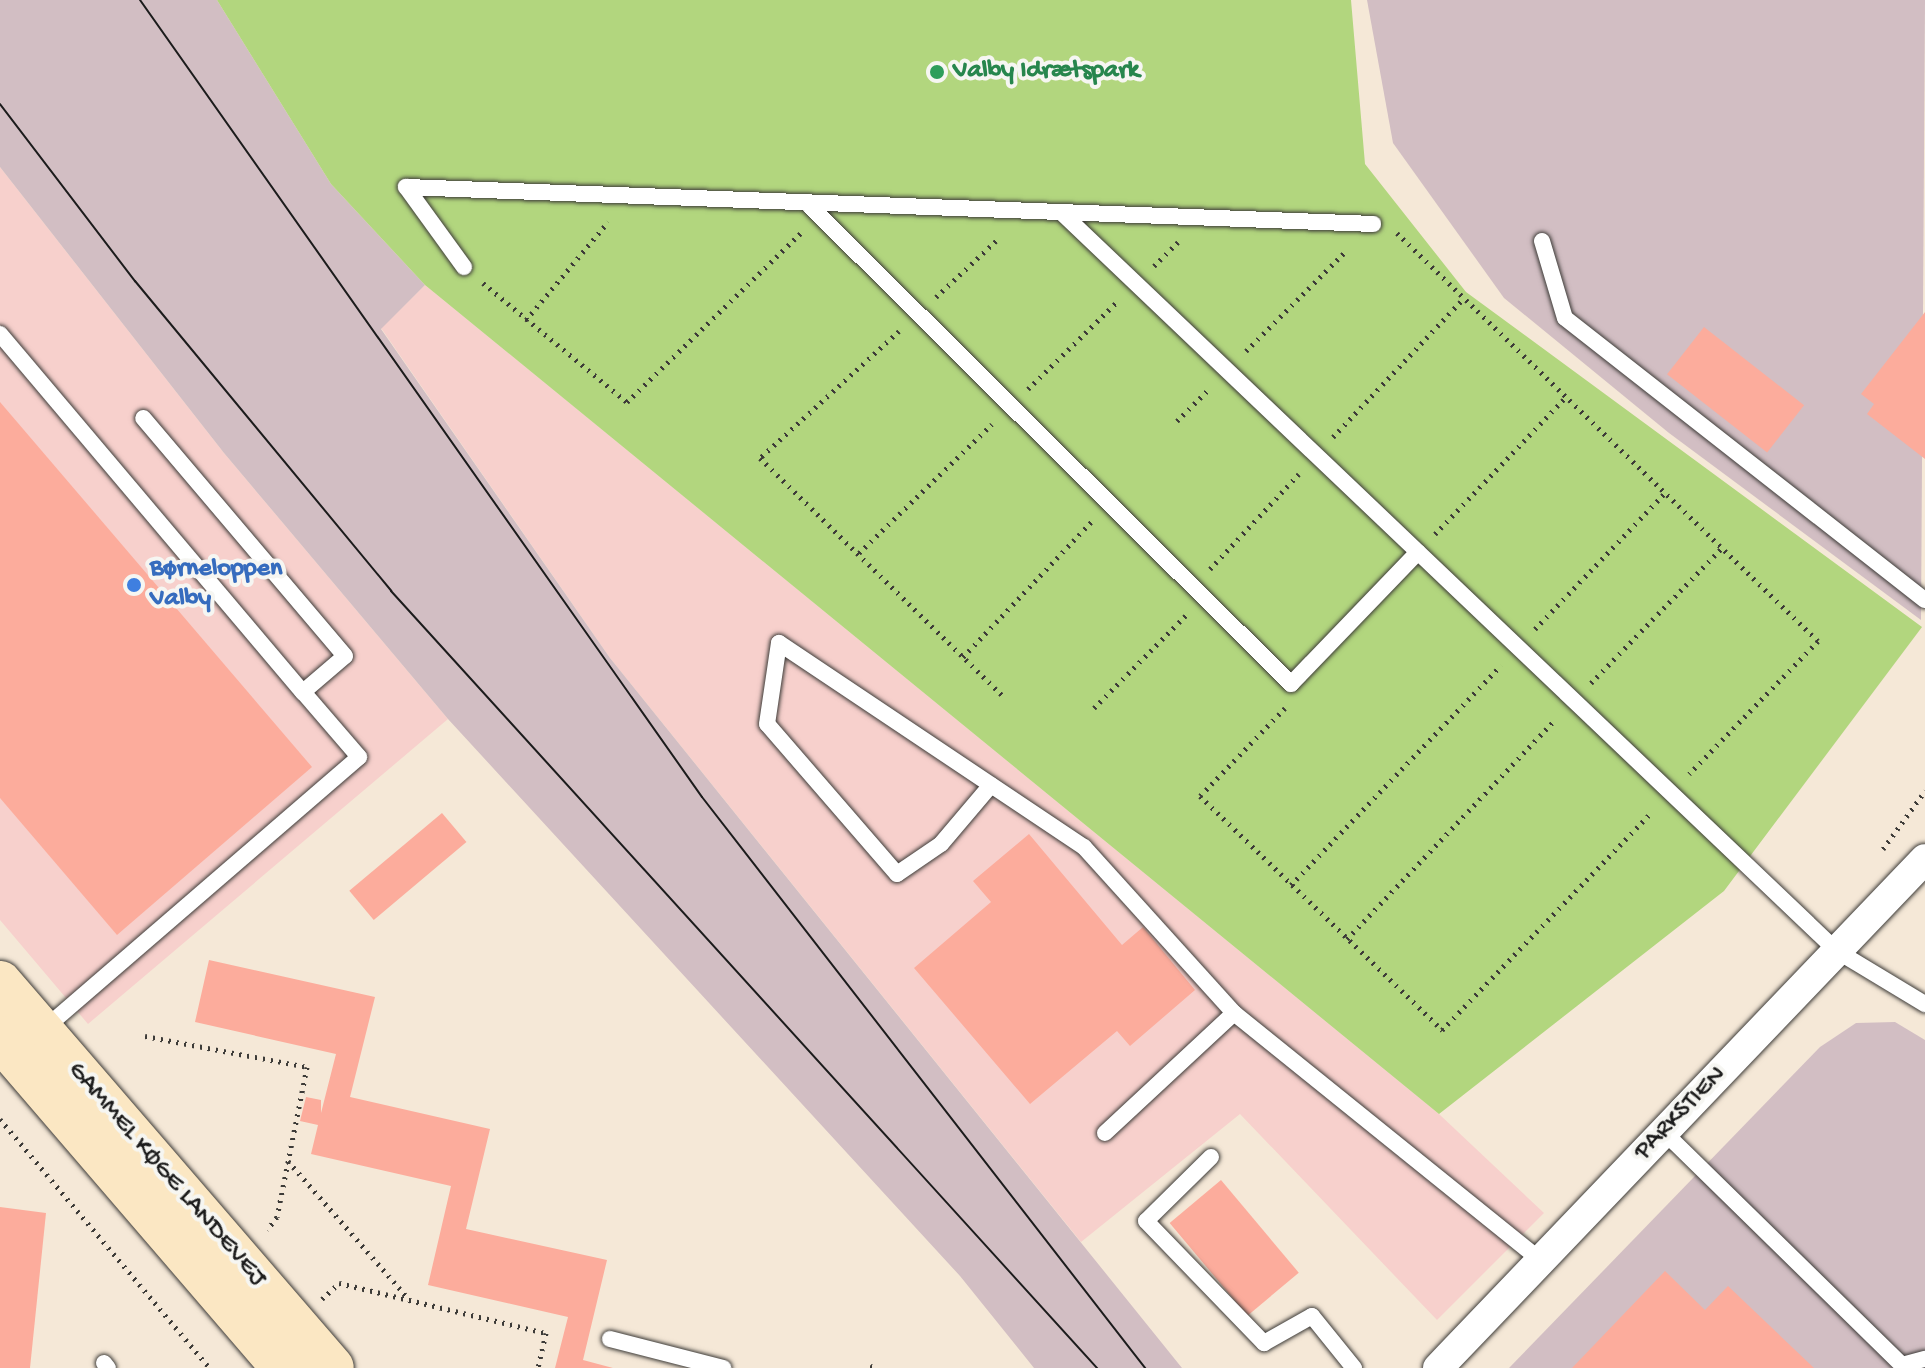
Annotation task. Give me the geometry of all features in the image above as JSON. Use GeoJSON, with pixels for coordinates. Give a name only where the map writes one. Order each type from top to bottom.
{"type":"FeatureCollection","features":[{"type":"Feature","properties":{"kind":"main road","name":"GAMMEL KØGE LANDEVEJ"},"geometry":{"type":"LineString","coordinates":[[0,983],[19,1041],[284,1368]]}},
{"type":"Feature","properties":{"kind":"main road","name":"GAMMEL KØGE LANDEVEJ"},"geometry":{"type":"LineString","coordinates":[[19,1041],[242,1263],[332,1368]]}},
{"type":"Feature","properties":{"kind":"street","name":"PARKSTIEN"},"geometry":{"type":"LineString","coordinates":[[1438,1368],[1925,859]]}},
{"type":"Feature","properties":{"kind":"lane"},"geometry":{"type":"LineString","coordinates":[[464,267],[406,187],[629,197],[815,210],[1373,224]]}},
{"type":"Feature","properties":{"kind":"lane"},"geometry":{"type":"LineString","coordinates":[[815,210],[1291,684],[1418,552]]}},
{"type":"Feature","properties":{"kind":"lane"},"geometry":{"type":"LineString","coordinates":[[1063,214],[1837,951],[1925,1004]]}},
{"type":"Feature","properties":{"kind":"lane"},"geometry":{"type":"LineString","coordinates":[[1542,241],[1565,318],[1925,600]]}},
{"type":"Feature","properties":{"kind":"lane"},"geometry":{"type":"LineString","coordinates":[[0,334],[359,757],[19,1041]]}},
{"type":"Feature","properties":{"kind":"lane"},"geometry":{"type":"LineString","coordinates":[[143,418],[345,656],[303,692]]}},
{"type":"Feature","properties":{"kind":"lane"},"geometry":{"type":"LineString","coordinates":[[991,785],[941,844],[897,874],[767,724],[779,643],[1084,847],[1234,1013],[1541,1261]]}},
{"type":"Feature","properties":{"kind":"lane"},"geometry":{"type":"LineString","coordinates":[[1105,1133],[1234,1013]]}},
{"type":"Feature","properties":{"kind":"lane"},"geometry":{"type":"LineString","coordinates":[[1664,1132],[1902,1365],[1925,1359]]}},
{"type":"Feature","properties":{"kind":"lane"},"geometry":{"type":"LineString","coordinates":[[1211,1157],[1146,1221],[1264,1343],[1312,1316],[1354,1368]]}},
{"type":"Feature","properties":{"kind":"lane"},"geometry":{"type":"LineString","coordinates":[[610,1339],[723,1368]]}},
{"type":"Feature","properties":{"kind":"path"},"geometry":{"type":"LineString","coordinates":[[526,320],[629,197]]}},
{"type":"Feature","properties":{"kind":"path"},"geometry":{"type":"LineString","coordinates":[[464,267],[627,402],[815,210]]}},
{"type":"Feature","properties":{"kind":"path"},"geometry":{"type":"LineString","coordinates":[[1002,695],[760,458],[1026,213]]}},
{"type":"Feature","properties":{"kind":"path"},"geometry":{"type":"LineString","coordinates":[[1418,552],[1566,397]]}},
{"type":"Feature","properties":{"kind":"path"},"geometry":{"type":"LineString","coordinates":[[1291,885],[1665,493]]}},
{"type":"Feature","properties":{"kind":"path"},"geometry":{"type":"LineString","coordinates":[[963,657],[1109,503]]}},
{"type":"Feature","properties":{"kind":"path"},"geometry":{"type":"LineString","coordinates":[[1347,939],[1722,548]]}},
{"type":"Feature","properties":{"kind":"path"},"geometry":{"type":"LineString","coordinates":[[1094,708],[1203,597]]}},
{"type":"Feature","properties":{"kind":"path"},"geometry":{"type":"LineString","coordinates":[[145,1036],[307,1067],[277,1217],[242,1263]]}},
{"type":"Feature","properties":{"kind":"path"},"geometry":{"type":"LineString","coordinates":[[0,1119],[210,1368]]}},
{"type":"Feature","properties":{"kind":"path"},"geometry":{"type":"LineString","coordinates":[[288,1161],[410,1300]]}},
{"type":"Feature","properties":{"kind":"path"},"geometry":{"type":"LineString","coordinates":[[295,1324],[339,1283],[546,1333],[538,1368]]}},
{"type":"Feature","properties":{"kind":"shaded area"},"geometry":{"type":"Polygon","coordinates":[[[0,0],[217,0],[331,184],[425,285],[381,329],[610,658],[1182,1368],[1034,1368],[960,1276],[448,719],[224,453],[0,167],[0,0]]]}},
{"type":"Feature","properties":{"kind":"shaded area"},"geometry":{"type":"Polygon","coordinates":[[[1367,0],[1925,0],[1921,620],[1669,433],[1504,298],[1393,143],[1367,0]]]}},
{"type":"Feature","properties":{"kind":"shaded area"},"geometry":{"type":"Polygon","coordinates":[[[0,167],[224,453],[448,719],[88,1024],[0,920],[0,167]]]}},
{"type":"Feature","properties":{"kind":"shaded area"},"geometry":{"type":"Polygon","coordinates":[[[425,285],[1439,1114],[1544,1213],[1437,1320],[1240,1114],[1081,1242],[610,658],[381,328],[425,285]]]}},
{"type":"Feature","properties":{"kind":"shaded area"},"geometry":{"type":"Polygon","coordinates":[[[1895,1022],[1925,1040],[1925,1368],[1509,1368],[1820,1047],[1856,1023],[1895,1022]]]}},
{"type":"Feature","properties":{"kind":"green space"},"geometry":{"type":"Polygon","coordinates":[[[217,0],[1351,0],[1365,164],[1466,292],[1922,627],[1724,891],[1439,1114],[425,285],[331,184],[217,0]]]}},
{"type":"Feature","properties":{"kind":"building"},"geometry":{"type":"Polygon","coordinates":[[[1925,312],[1925,459],[1867,414],[1874,404],[1861,394],[1925,312]]]}},
{"type":"Feature","properties":{"kind":"building"},"geometry":{"type":"Polygon","coordinates":[[[1704,327],[1804,405],[1767,452],[1667,374],[1704,327]]]}},
{"type":"Feature","properties":{"kind":"building"},"geometry":{"type":"Polygon","coordinates":[[[0,402],[312,767],[117,935],[0,798],[0,402]]]}},
{"type":"Feature","properties":{"kind":"building"},"geometry":{"type":"Polygon","coordinates":[[[442,813],[466,842],[374,920],[349,891],[442,813]]]}},
{"type":"Feature","properties":{"kind":"building"},"geometry":{"type":"Polygon","coordinates":[[[1029,834],[1122,945],[1143,927],[1195,990],[1130,1046],[1117,1031],[1030,1104],[914,968],[991,902],[973,881],[1029,834]]]}},
{"type":"Feature","properties":{"kind":"building"},"geometry":{"type":"Polygon","coordinates":[[[209,960],[375,997],[350,1097],[490,1129],[466,1229],[607,1260],[583,1360],[613,1368],[555,1368],[568,1317],[428,1285],[451,1186],[311,1154],[318,1125],[300,1121],[306,1097],[321,1100],[321,1113],[336,1054],[195,1022],[209,960]]]}},
{"type":"Feature","properties":{"kind":"building"},"geometry":{"type":"Polygon","coordinates":[[[1221,1180],[1299,1273],[1247,1316],[1170,1223],[1221,1180]]]}},
{"type":"Feature","properties":{"kind":"building"},"geometry":{"type":"Polygon","coordinates":[[[0,1207],[46,1213],[30,1368],[0,1368],[0,1207]]]}},
{"type":"Feature","properties":{"kind":"building"},"geometry":{"type":"Polygon","coordinates":[[[1665,1271],[1705,1310],[1728,1286],[1814,1368],[1572,1368],[1665,1271]]]}},
{"type":"Feature","properties":{"kind":"tram line"},"geometry":{"type":"LineString","coordinates":[[140,0],[702,797],[1145,1368]]}},
{"type":"Feature","properties":{"kind":"tram line"},"geometry":{"type":"LineString","coordinates":[[0,104],[135,281],[391,591],[1097,1368]]}},
{"type":"Feature","properties":{"kind":"place","name":"Valby Idrætspark"},"geometry":{"type":"Point","coordinates":[937,72]}},
{"type":"Feature","properties":{"kind":"place","name":"Børneloppen Valby"},"geometry":{"type":"Point","coordinates":[134,585]}}]}
